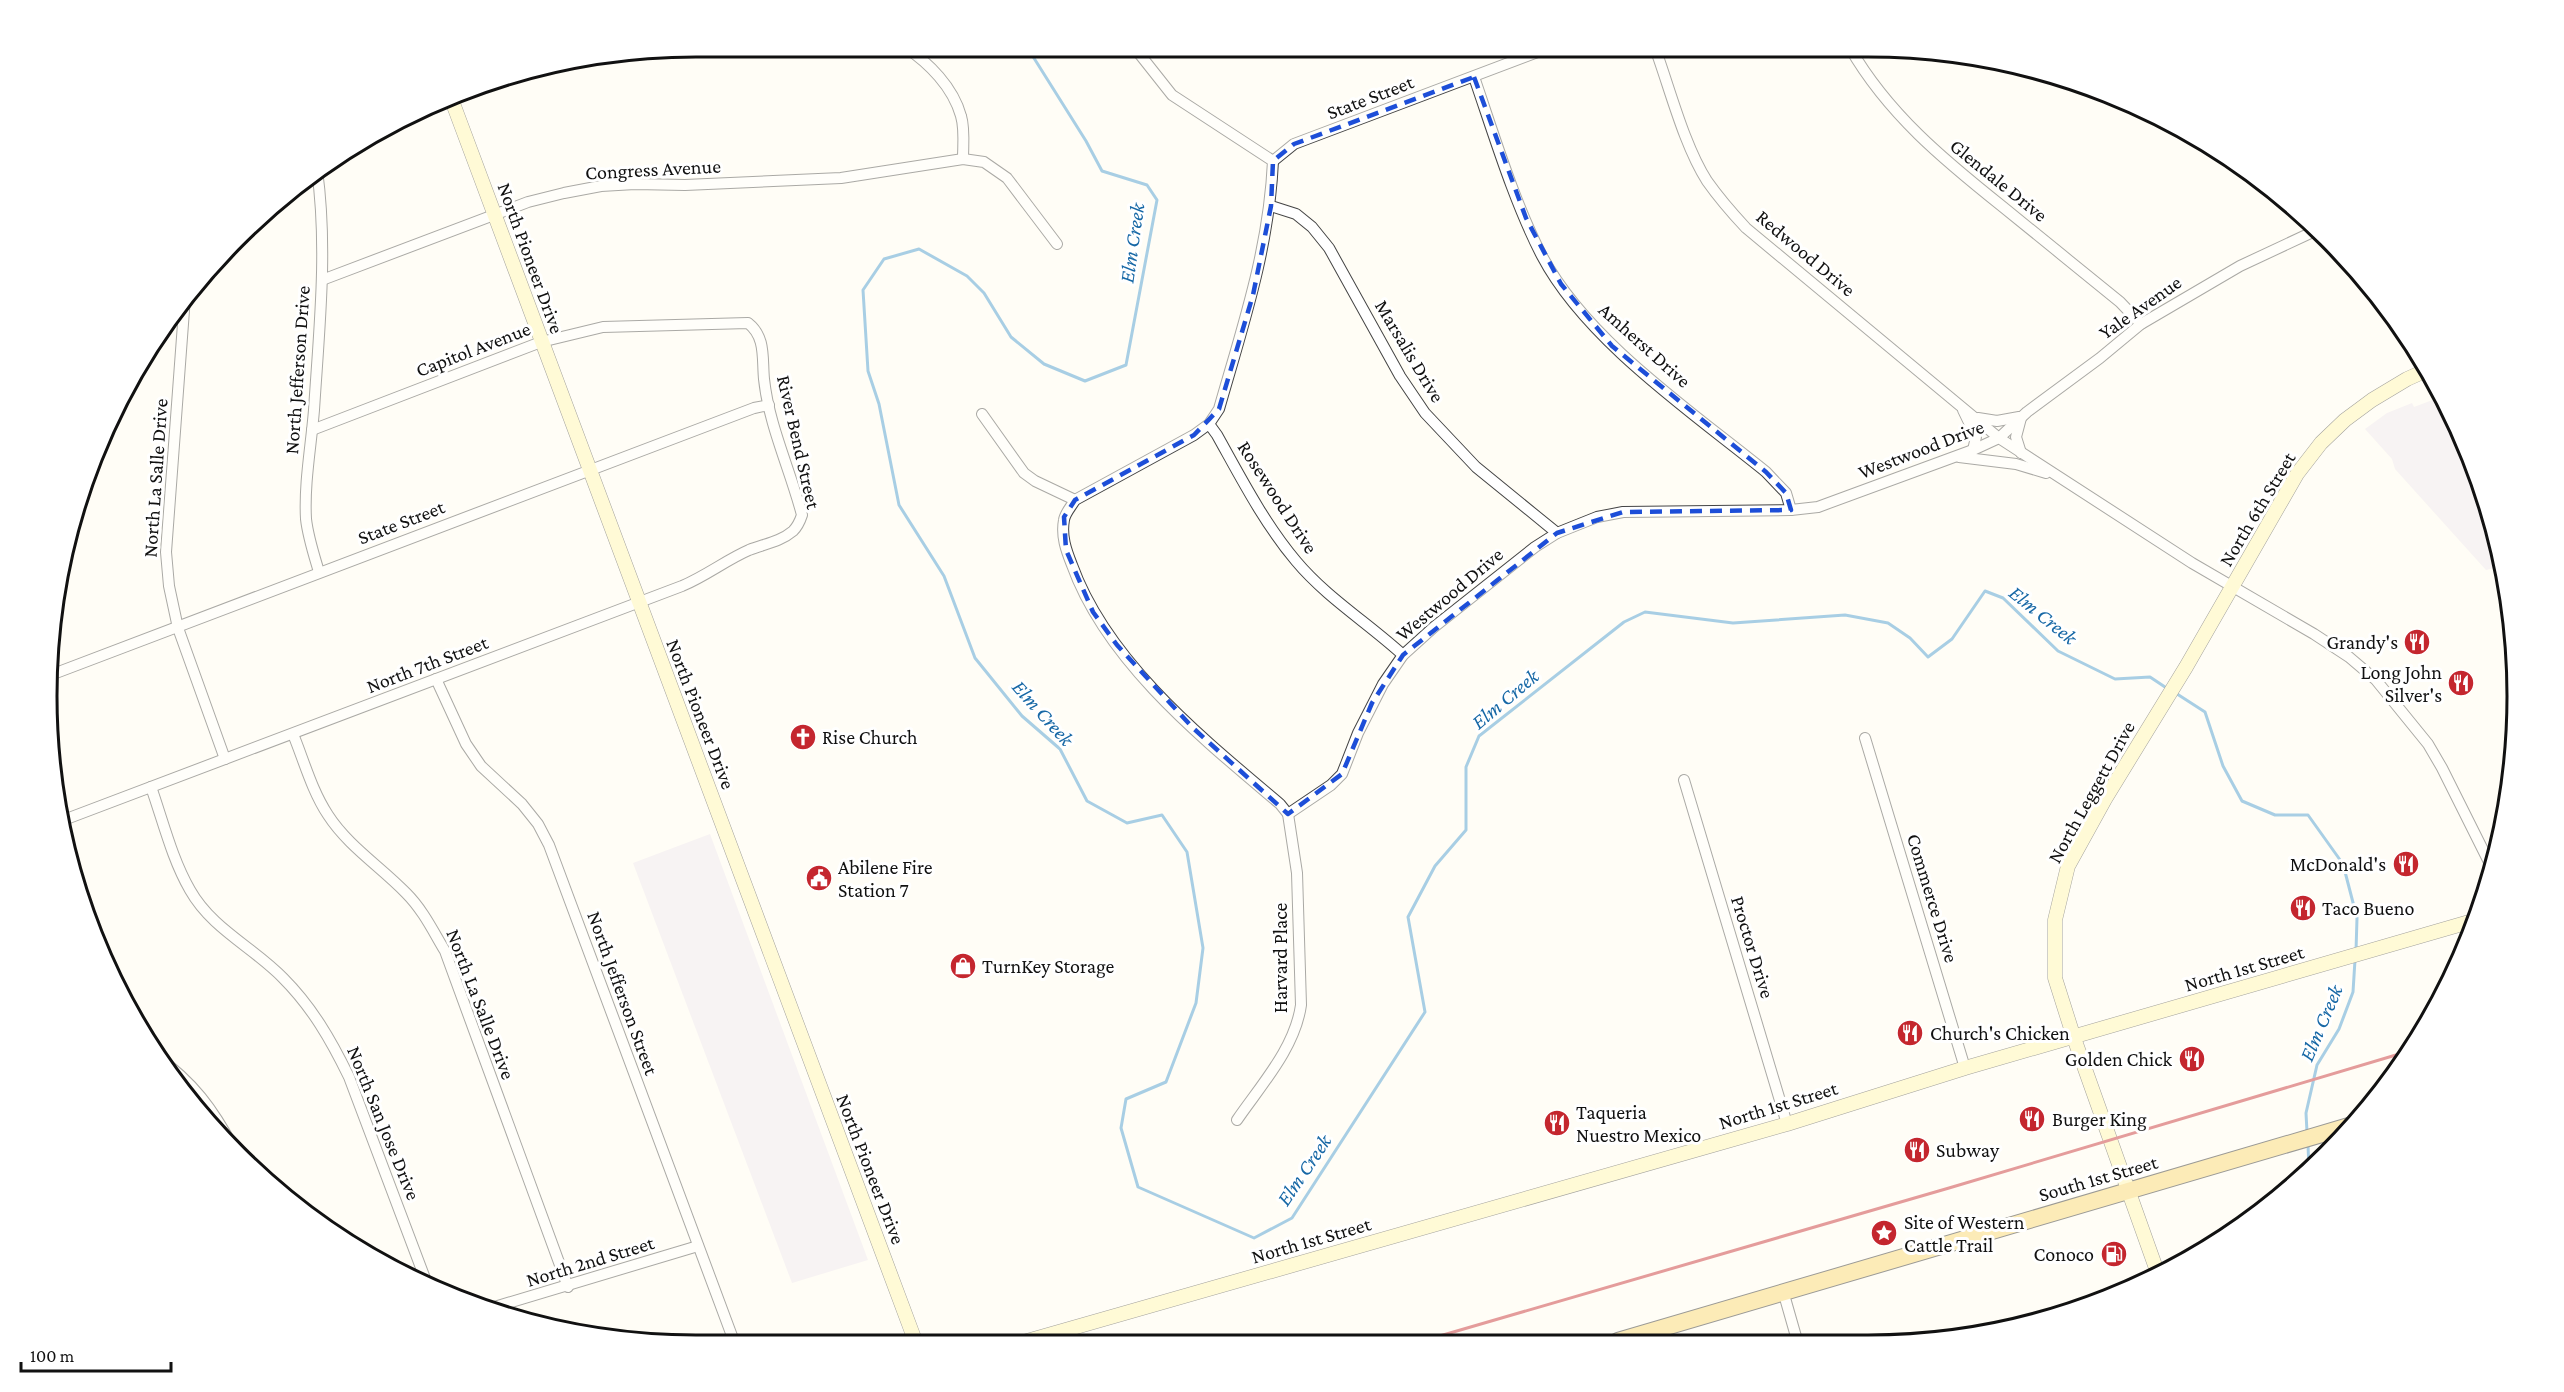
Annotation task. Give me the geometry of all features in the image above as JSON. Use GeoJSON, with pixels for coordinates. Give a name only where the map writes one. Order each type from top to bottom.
{"type":"FeatureCollection","features":[{"type":"Feature","properties":{"kind":"main road","name":"North Pioneer Drive"},"geometry":{"type":"LineString","coordinates":[[454,105],[913,1335]]}},
{"type":"Feature","properties":{"kind":"main road","name":"North 6th Street"},"geometry":{"type":"LineString","coordinates":[[2162,707],[2296,474],[2321,443],[2372,400],[2419,374]]}},
{"type":"Feature","properties":{"kind":"main road","name":"North Leggett Drive"},"geometry":{"type":"LineString","coordinates":[[2156,1267],[2074,1038],[2055,978],[2054,947],[2055,920],[2068,866],[2105,799],[2162,707]]}},
{"type":"Feature","properties":{"kind":"main road","name":"North 1st Street"},"geometry":{"type":"LineString","coordinates":[[1048,1335],[1787,1124],[1965,1068],[2465,923]]}},
{"type":"Feature","properties":{"kind":"main road","name":"South 1st Street"},"geometry":{"type":"LineString","coordinates":[[1638,1335],[2335,1131]]}},
{"type":"Feature","properties":{"kind":"street"},"geometry":{"type":"LineString","coordinates":[[920,57],[947,86],[962,116],[963,159],[984,162],[1007,178],[1057,244]]}},
{"type":"Feature","properties":{"kind":"street"},"geometry":{"type":"LineString","coordinates":[[1142,57],[1172,95],[1273,161],[1271,206],[1253,295],[1218,409],[1209,424],[1185,440],[1075,500],[1064,517],[1062,534],[1078,581],[1093,612],[1116,645],[1193,728],[1280,804],[1288,814]]}},
{"type":"Feature","properties":{"kind":"street","name":"State Street"},"geometry":{"type":"LineString","coordinates":[[1273,161],[1294,144],[1525,57]]}},
{"type":"Feature","properties":{"kind":"street","name":"Redwood Drive"},"geometry":{"type":"LineString","coordinates":[[1658,57],[1686,135],[1706,179],[1724,204],[1760,241],[1999,438]]}},
{"type":"Feature","properties":{"kind":"street","name":"Glendale Drive"},"geometry":{"type":"LineString","coordinates":[[1856,57],[1874,86],[1896,112],[1941,157],[2121,302],[2141,324]]}},
{"type":"Feature","properties":{"kind":"street","name":"Amherst Drive"},"geometry":{"type":"LineString","coordinates":[[1474,77],[1542,256],[1585,317],[1612,346],[1766,472],[1786,493],[1791,510]]}},
{"type":"Feature","properties":{"kind":"street","name":"Congress Avenue"},"geometry":{"type":"LineString","coordinates":[[322,280],[528,202],[601,186],[841,178],[963,159]]}},
{"type":"Feature","properties":{"kind":"street","name":"North Jefferson Drive"},"geometry":{"type":"LineString","coordinates":[[318,181],[323,237],[322,280],[306,485],[306,522],[319,572]]}},
{"type":"Feature","properties":{"kind":"street","name":"Marsalis Drive"},"geometry":{"type":"LineString","coordinates":[[1271,206],[1296,214],[1312,227],[1329,248],[1401,376],[1425,413],[1476,466],[1557,533]]}},
{"type":"Feature","properties":{"kind":"street","name":"Yale Avenue"},"geometry":{"type":"LineString","coordinates":[[1999,438],[2022,416],[2100,358],[2141,324],[2240,266],[2309,234]]}},
{"type":"Feature","properties":{"kind":"street","name":"North La Salle Drive"},"geometry":{"type":"LineString","coordinates":[[184,315],[166,552],[169,586],[178,628],[225,759]]}},
{"type":"Feature","properties":{"kind":"street","name":"Capitol Avenue"},"geometry":{"type":"LineString","coordinates":[[312,430],[541,342],[603,327],[736,322],[748,323],[757,330]]}},
{"type":"Feature","properties":{"kind":"street","name":"River Bend Street"},"geometry":{"type":"LineString","coordinates":[[757,330],[762,343],[769,405],[802,515],[798,526]]}},
{"type":"Feature","properties":{"kind":"street"},"geometry":{"type":"LineString","coordinates":[[1960,404],[1976,437],[1973,450]]}},
{"type":"Feature","properties":{"kind":"street","name":"State Street"},"geometry":{"type":"LineString","coordinates":[[58,672],[754,408],[769,405]]}},
{"type":"Feature","properties":{"kind":"street"},"geometry":{"type":"LineString","coordinates":[[981,414],[1024,473],[1035,481],[1075,500]]}},
{"type":"Feature","properties":{"kind":"street"},"geometry":{"type":"LineString","coordinates":[[1976,418],[1997,421],[2022,416],[2016,437],[2020,453]]}},
{"type":"Feature","properties":{"kind":"street","name":"Rosewood Drive"},"geometry":{"type":"LineString","coordinates":[[1209,424],[1257,505],[1297,562],[1320,586],[1403,656]]}},
{"type":"Feature","properties":{"kind":"street","name":"Westwood Drive"},"geometry":{"type":"LineString","coordinates":[[1288,814],[1331,785],[1341,774],[1372,703],[1403,656],[1478,592],[1535,547],[1557,533],[1597,517],[1623,512],[1791,510],[1818,507],[1973,450],[1999,438],[2349,657],[2376,680],[2424,738],[2438,760],[2486,856]]}},
{"type":"Feature","properties":{"kind":"street"},"geometry":{"type":"LineString","coordinates":[[1953,456],[2016,464],[2060,478]]}},
{"type":"Feature","properties":{"kind":"street","name":"North 7th Street"},"geometry":{"type":"LineString","coordinates":[[69,818],[639,604],[705,576],[751,549],[771,544],[798,526]]}},
{"type":"Feature","properties":{"kind":"street","name":"North Jefferson Street"},"geometry":{"type":"LineString","coordinates":[[436,679],[466,744],[495,781],[522,804],[538,824],[549,845],[732,1335]]}},
{"type":"Feature","properties":{"kind":"street","name":"North La Salle Drive"},"geometry":{"type":"LineString","coordinates":[[292,734],[316,794],[328,816],[348,839],[425,914],[445,951],[568,1287]]}},
{"type":"Feature","properties":{"kind":"street","name":"Commerce Drive"},"geometry":{"type":"LineString","coordinates":[[1865,738],[1965,1068]]}},
{"type":"Feature","properties":{"kind":"street","name":"Proctor Drive"},"geometry":{"type":"LineString","coordinates":[[1684,780],[1787,1124]]}},
{"type":"Feature","properties":{"kind":"street","name":"North San Jose Drive"},"geometry":{"type":"LineString","coordinates":[[151,787],[191,891],[226,933],[282,977],[315,1014],[334,1047],[348,1077],[423,1274]]}},
{"type":"Feature","properties":{"kind":"street","name":"Harvard Place"},"geometry":{"type":"LineString","coordinates":[[1237,1120],[1291,1041],[1298,1024],[1300,1005],[1297,873],[1288,814]]}},
{"type":"Feature","properties":{"kind":"street"},"geometry":{"type":"LineString","coordinates":[[184,1078],[218,1120]]}},
{"type":"Feature","properties":{"kind":"street","name":"North 2nd Street"},"geometry":{"type":"LineString","coordinates":[[503,1305],[698,1246]]}},
{"type":"Feature","properties":{"kind":"street"},"geometry":{"type":"LineString","coordinates":[[1783,1292],[1795,1335]]}},
{"type":"Feature","properties":{"kind":"highlighted area"},"geometry":{"type":"Polygon","coordinates":[[[1474,77],[1526,218],[1561,284],[1612,346],[1766,472],[1786,493],[1791,510],[1623,512],[1557,533],[1403,655],[1372,703],[1342,774],[1288,814],[1193,728],[1117,645],[1093,612],[1066,550],[1064,517],[1075,500],[1194,435],[1219,409],[1253,295],[1271,206],[1273,161],[1294,144],[1474,77]]]}},
{"type":"Feature","properties":{"kind":"shaded area"},"geometry":{"type":"Polygon","coordinates":[[[2434,400],[2441,413],[2473,491],[2494,568],[2486,570],[2395,469],[2392,459],[2365,429],[2387,413],[2412,403],[2414,407],[2434,400]]]}},
{"type":"Feature","properties":{"kind":"shaded area"},"geometry":{"type":"Polygon","coordinates":[[[710,834],[868,1260],[792,1283],[633,863],[710,834]]]}},
{"type":"Feature","properties":{"kind":"waterway","name":"Elm Creek"},"geometry":{"type":"LineString","coordinates":[[1033,57],[1102,171],[1147,185],[1157,200],[1126,365],[1085,381],[1044,364],[1011,337],[984,293],[967,276],[919,249],[884,259],[863,290],[868,371],[879,404],[899,505],[944,576],[975,658],[1022,716],[1060,749],[1087,801],[1127,823],[1162,815],[1187,852],[1203,948],[1196,1003],[1166,1082],[1126,1099],[1121,1128],[1138,1187],[1254,1238],[1292,1218],[1425,1012],[1408,917],[1435,866],[1466,830],[1466,767],[1479,736],[1624,622],[1645,612],[1733,623],[1845,615],[1888,623],[1910,638],[1928,657],[1952,639],[1985,591],[2003,598],[2058,651],[2115,679],[2150,677],[2168,689]]}},
{"type":"Feature","properties":{"kind":"waterway","name":"Elm Creek"},"geometry":{"type":"LineString","coordinates":[[2174,692],[2205,712],[2223,766],[2242,801],[2275,815],[2308,815],[2343,864],[2357,918],[2356,951]]}},
{"type":"Feature","properties":{"kind":"waterway","name":"Elm Creek"},"geometry":{"type":"LineString","coordinates":[[2307,1132],[2306,1113],[2317,1065],[2339,1029],[2353,992],[2355,960]]}},
{"type":"Feature","properties":{"kind":"waterway","name":"Elm Creek"},"geometry":{"type":"LineString","coordinates":[[2308,1145],[2309,1158]]}},
{"type":"Feature","properties":{"kind":"railway"},"geometry":{"type":"LineString","coordinates":[[1443,1335],[2396,1055]]}},
{"type":"Feature","properties":{"kind":"place","name":"Grandy's"},"geometry":{"type":"Point","coordinates":[2417,642]}},
{"type":"Feature","properties":{"kind":"place","name":"Long John Silver's"},"geometry":{"type":"Point","coordinates":[2461,683]}},
{"type":"Feature","properties":{"kind":"place","name":"Rise Church"},"geometry":{"type":"Point","coordinates":[803,737]}},
{"type":"Feature","properties":{"kind":"place","name":"McDonald's"},"geometry":{"type":"Point","coordinates":[2406,864]}},
{"type":"Feature","properties":{"kind":"place","name":"Abilene Fire Station 7"},"geometry":{"type":"Point","coordinates":[819,878]}},
{"type":"Feature","properties":{"kind":"place","name":"Taco Bueno"},"geometry":{"type":"Point","coordinates":[2303,908]}},
{"type":"Feature","properties":{"kind":"place","name":"TurnKey Storage"},"geometry":{"type":"Point","coordinates":[963,966]}},
{"type":"Feature","properties":{"kind":"place","name":"Church's Chicken"},"geometry":{"type":"Point","coordinates":[1910,1033]}},
{"type":"Feature","properties":{"kind":"place","name":"Golden Chick"},"geometry":{"type":"Point","coordinates":[2192,1059]}},
{"type":"Feature","properties":{"kind":"place","name":"Burger King"},"geometry":{"type":"Point","coordinates":[2032,1119]}},
{"type":"Feature","properties":{"kind":"place","name":"Taqueria Nuestro Mexico"},"geometry":{"type":"Point","coordinates":[1557,1123]}},
{"type":"Feature","properties":{"kind":"place","name":"Subway"},"geometry":{"type":"Point","coordinates":[1917,1150]}},
{"type":"Feature","properties":{"kind":"place","name":"Site of Western Cattle Trail"},"geometry":{"type":"Point","coordinates":[1884,1233]}},
{"type":"Feature","properties":{"kind":"place","name":"Conoco"},"geometry":{"type":"Point","coordinates":[2114,1254]}}]}
